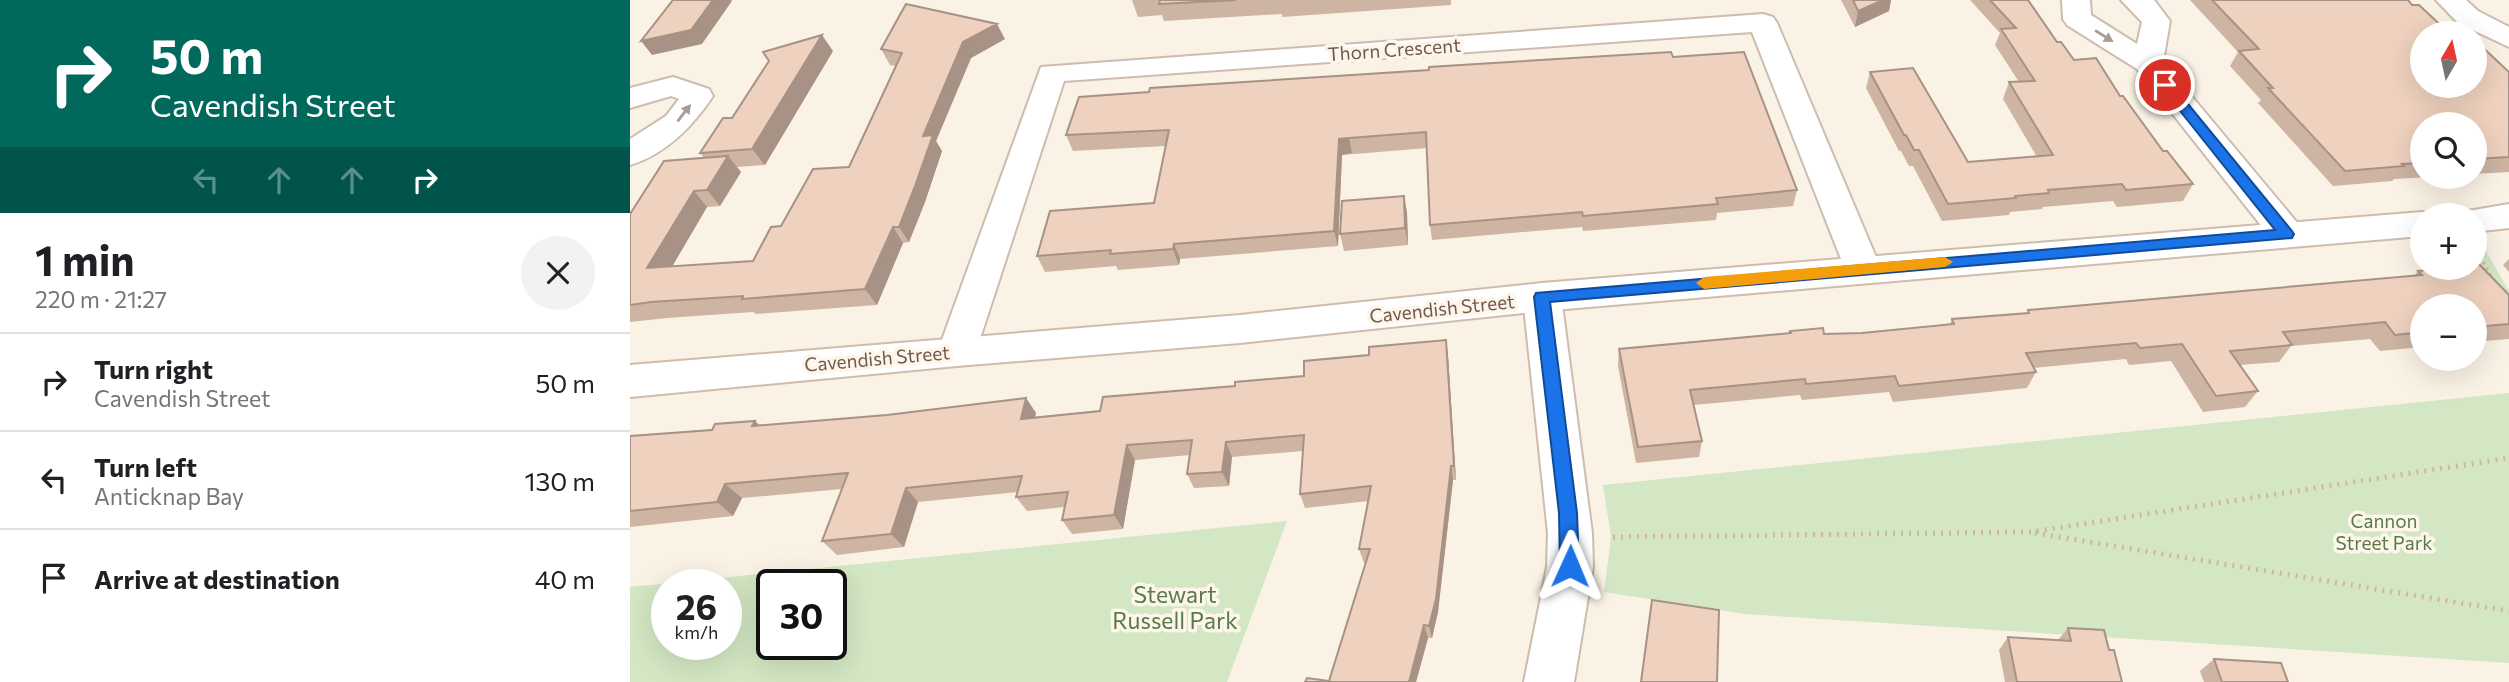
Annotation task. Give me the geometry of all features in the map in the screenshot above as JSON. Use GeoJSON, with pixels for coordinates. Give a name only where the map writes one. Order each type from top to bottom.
{"type":"FeatureCollection","features":[{"type":"Feature","properties":{"kind":"street"},"geometry":{"type":"LineString","coordinates":[[2076,0],[2077,19],[2148,63],[2287,234]]}},
{"type":"Feature","properties":{"kind":"street"},"geometry":{"type":"LineString","coordinates":[[2134,0],[2141,2],[2156,21],[2148,63]]}},
{"type":"Feature","properties":{"kind":"street"},"geometry":{"type":"LineString","coordinates":[[2450,0],[2468,17],[2509,38]]}},
{"type":"Feature","properties":{"kind":"street","name":"Thorn Crescent"},"geometry":{"type":"LineString","coordinates":[[957,351],[1052,73],[1763,23],[1863,269]]}},
{"type":"Feature","properties":{"kind":"street"},"geometry":{"type":"LineString","coordinates":[[630,98],[673,86],[698,96],[677,123],[630,154]]}},
{"type":"Feature","properties":{"kind":"street"},"geometry":{"type":"LineString","coordinates":[[2487,218],[2509,216]]}},
{"type":"Feature","properties":{"kind":"street","name":"Cavendish Street"},"geometry":{"type":"LineString","coordinates":[[630,381],[957,351],[1240,329],[1542,297],[2410,225]]}},
{"type":"Feature","properties":{"kind":"street"},"geometry":{"type":"LineString","coordinates":[[1542,297],[1570,533],[1570,566],[1549,682]]}},
{"type":"Feature","properties":{"kind":"path"},"geometry":{"type":"LineString","coordinates":[[2487,270],[2495,284]]}},
{"type":"Feature","properties":{"kind":"path"},"geometry":{"type":"LineString","coordinates":[[1570,533],[1611,537],[2031,533],[2509,458]]}},
{"type":"Feature","properties":{"kind":"path"},"geometry":{"type":"LineString","coordinates":[[2031,533],[2509,611]]}},
{"type":"Feature","properties":{"kind":"green space"},"geometry":{"type":"Polygon","coordinates":[[[2487,253],[2509,291],[2509,319],[2487,280],[2487,253]]]}},
{"type":"Feature","properties":{"kind":"green space","name":"Cannon Street Park"},"geometry":{"type":"Polygon","coordinates":[[[2509,393],[2509,663],[1744,614],[1604,592],[1611,537],[1603,485],[2509,393]]]}},
{"type":"Feature","properties":{"kind":"green space","name":"Stewart Russell Park"},"geometry":{"type":"Polygon","coordinates":[[[1287,521],[1227,682],[630,682],[630,587],[651,585],[651,660],[742,660],[742,576],[756,574],[756,660],[847,660],[847,569],[809,569],[1287,521]]]}},
{"type":"Feature","properties":{"kind":"building"},"geometry":{"type":"Polygon","coordinates":[[[673,0],[713,0],[691,30],[641,41],[673,0]]]}},
{"type":"Feature","properties":{"kind":"building"},"geometry":{"type":"Polygon","coordinates":[[[1160,0],[1236,0],[1159,4],[1160,0]]]}},
{"type":"Feature","properties":{"kind":"building"},"geometry":{"type":"Polygon","coordinates":[[[1853,0],[1883,0],[1858,11],[1853,0]]]}},
{"type":"Feature","properties":{"kind":"building"},"geometry":{"type":"Polygon","coordinates":[[[1990,0],[2028,0],[2057,42],[2061,42],[2074,60],[2096,58],[2120,96],[2123,96],[2163,151],[2167,151],[2193,184],[2126,190],[2122,184],[2048,190],[2049,193],[2015,196],[2016,198],[1948,204],[1919,150],[1914,150],[1904,135],[1870,72],[1913,68],[1968,162],[2053,155],[2009,82],[2035,81],[2001,29],[2016,28],[1990,0]]]}},
{"type":"Feature","properties":{"kind":"building"},"geometry":{"type":"Polygon","coordinates":[[[2212,0],[2408,0],[2412,5],[2419,5],[2436,21],[2410,21],[2410,98],[2487,98],[2487,51],[2509,72],[2509,157],[2487,158],[2487,112],[2410,112],[2410,164],[2345,171],[2268,88],[2273,88],[2239,51],[2259,49],[2212,0]]]}},
{"type":"Feature","properties":{"kind":"building"},"geometry":{"type":"Polygon","coordinates":[[[906,4],[997,24],[963,42],[923,136],[933,135],[899,227],[893,227],[865,289],[630,305],[630,214],[664,161],[728,156],[707,190],[694,191],[647,268],[753,261],[771,227],[781,226],[813,169],[849,167],[902,53],[881,49],[906,4]]]}},
{"type":"Feature","properties":{"kind":"building"},"geometry":{"type":"Polygon","coordinates":[[[822,35],[752,149],[700,153],[723,118],[732,118],[769,61],[763,52],[822,35]]]}},
{"type":"Feature","properties":{"kind":"building"},"geometry":{"type":"Polygon","coordinates":[[[1671,52],[1673,57],[1744,52],[1797,190],[1716,198],[1718,204],[1583,216],[1582,212],[1430,225],[1426,132],[1349,138],[1339,139],[1334,231],[1174,244],[1173,249],[1110,254],[1111,250],[1037,256],[1050,211],[1154,203],[1169,130],[1066,135],[1079,97],[1149,92],[1150,88],[1671,52]]]}},
{"type":"Feature","properties":{"kind":"building"},"geometry":{"type":"Polygon","coordinates":[[[1404,196],[1405,228],[1340,234],[1342,201],[1404,196]]]}},
{"type":"Feature","properties":{"kind":"building"},"geometry":{"type":"Polygon","coordinates":[[[2487,272],[2509,295],[2509,324],[2487,326],[2487,294],[2410,294],[2410,333],[2395,335],[2385,322],[2283,332],[2292,345],[2230,351],[2258,391],[2216,396],[2182,344],[2140,348],[2136,343],[2026,353],[2036,372],[1899,386],[1895,376],[1806,384],[1805,379],[1690,390],[1702,441],[1638,447],[1619,349],[1823,328],[1824,334],[1862,333],[1954,324],[1952,319],[2029,313],[2028,310],[2410,276],[2410,280],[2487,280],[2487,272]]]}},
{"type":"Feature","properties":{"kind":"building"},"geometry":{"type":"Polygon","coordinates":[[[1446,340],[1454,466],[1451,466],[1436,599],[1429,626],[1424,625],[1409,682],[1305,682],[1307,678],[1329,681],[1370,549],[1359,549],[1371,486],[1300,494],[1304,435],[1226,442],[1222,472],[1187,474],[1192,440],[1127,445],[1114,515],[1062,520],[1068,492],[1016,497],[1022,476],[906,488],[891,534],[822,541],[848,473],[725,484],[717,502],[630,511],[630,436],[712,430],[715,424],[755,421],[752,426],[887,415],[1026,398],[1021,419],[1100,411],[1103,397],[1235,386],[1235,382],[1304,376],[1304,361],[1369,355],[1369,347],[1446,340]]]}},
{"type":"Feature","properties":{"kind":"building"},"geometry":{"type":"Polygon","coordinates":[[[1652,600],[1719,610],[1717,682],[1641,682],[1652,600]]]}},
{"type":"Feature","properties":{"kind":"building"},"geometry":{"type":"Polygon","coordinates":[[[2068,628],[2104,630],[2109,650],[2114,650],[2122,682],[2017,682],[2008,637],[2071,641],[2068,628]]]}},
{"type":"Feature","properties":{"kind":"building"},"geometry":{"type":"Polygon","coordinates":[[[2214,659],[2281,663],[2288,682],[2222,682],[2214,659]]]}},
{"type":"Feature","properties":{"kind":"slow traffic"},"geometry":{"type":"LineString","coordinates":[[1704,283],[1945,262]]}},
{"type":"Feature","properties":{"kind":"route"},"geometry":{"type":"LineString","coordinates":[[1570,566],[1568,513],[1542,297],[2287,234],[2165,85]]}}]}
